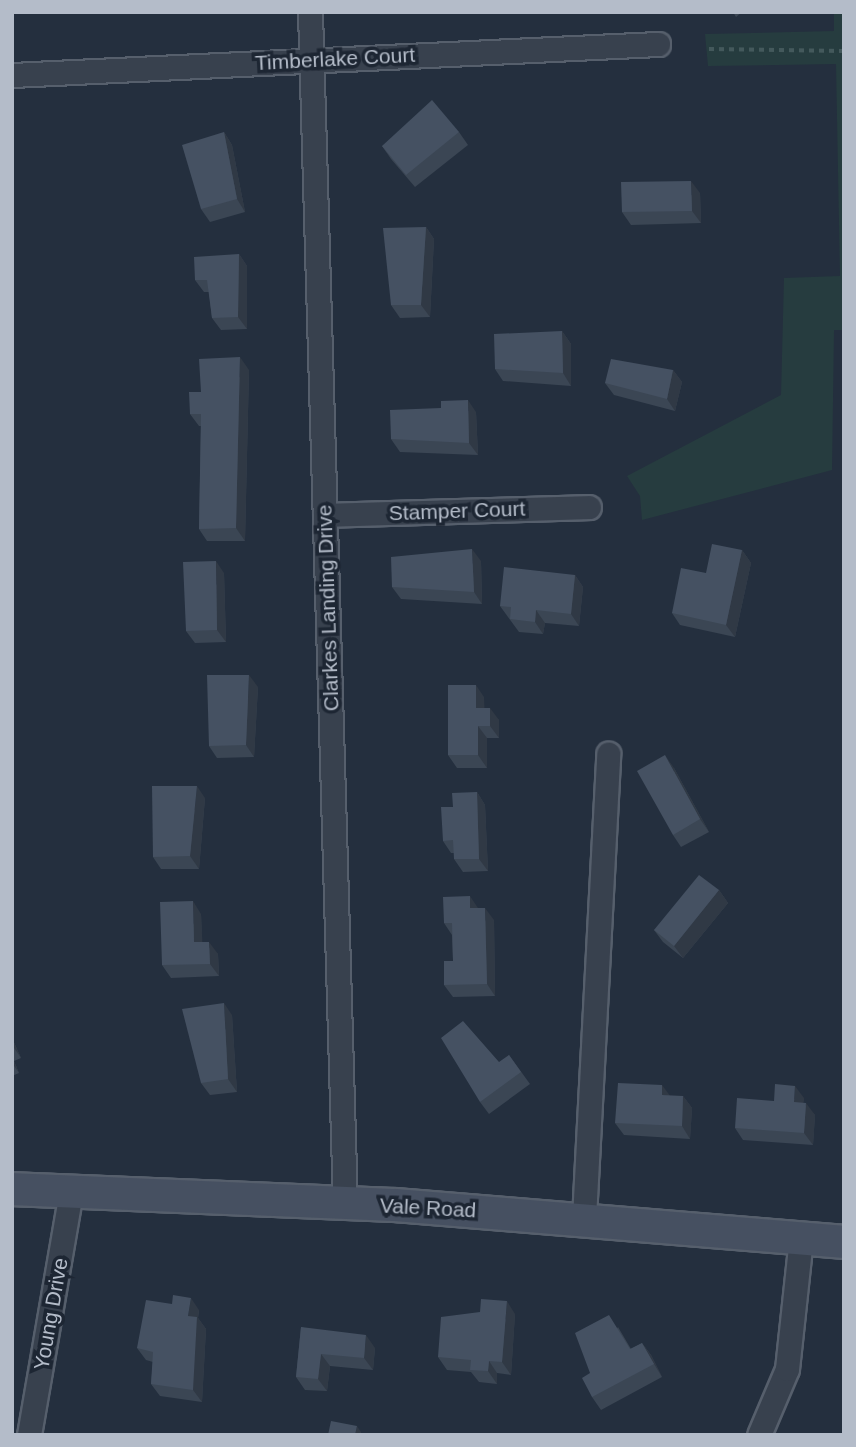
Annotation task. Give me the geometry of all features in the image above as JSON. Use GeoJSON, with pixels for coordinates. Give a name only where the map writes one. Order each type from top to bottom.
{"type":"FeatureCollection","features":[{"type":"Feature","properties":{"kind":"main road","name":"Vale Road"},"geometry":{"type":"LineString","coordinates":[[12,1189],[71,1194],[345,1203],[584,1219],[844,1242]]}},
{"type":"Feature","properties":{"kind":"street","name":"Clarkes Landing Drive"},"geometry":{"type":"LineString","coordinates":[[310,12],[345,1203]]}},
{"type":"Feature","properties":{"kind":"street","name":"Timberlake Court"},"geometry":{"type":"LineString","coordinates":[[12,75],[658,44]]}},
{"type":"Feature","properties":{"kind":"street","name":"Stamper Court"},"geometry":{"type":"LineString","coordinates":[[325,515],[589,507]]}},
{"type":"Feature","properties":{"kind":"street"},"geometry":{"type":"LineString","coordinates":[[584,1219],[608,754]]}},
{"type":"Feature","properties":{"kind":"street","name":"Young Drive"},"geometry":{"type":"LineString","coordinates":[[29,1435],[71,1194]]}},
{"type":"Feature","properties":{"kind":"street"},"geometry":{"type":"LineString","coordinates":[[759,1435],[787,1368],[801,1238]]}},
{"type":"Feature","properties":{"kind":"path"},"geometry":{"type":"LineString","coordinates":[[709,49],[844,51]]}},
{"type":"Feature","properties":{"kind":"green space"},"geometry":{"type":"Polygon","coordinates":[[[834,12],[844,12],[844,330],[834,330],[832,470],[642,520],[640,496],[627,476],[781,395],[784,278],[840,276],[836,64],[708,66],[705,34],[834,31],[834,12]]]}},
{"type":"Feature","properties":{"kind":"building"},"geometry":{"type":"Polygon","coordinates":[[[432,100],[459,132],[406,175],[382,146],[432,100]]]}},
{"type":"Feature","properties":{"kind":"building"},"geometry":{"type":"Polygon","coordinates":[[[224,132],[237,199],[201,209],[182,145],[224,132]]]}},
{"type":"Feature","properties":{"kind":"building"},"geometry":{"type":"Polygon","coordinates":[[[691,181],[692,211],[622,212],[621,182],[691,181]]]}},
{"type":"Feature","properties":{"kind":"building"},"geometry":{"type":"Polygon","coordinates":[[[426,227],[421,305],[391,305],[383,228],[426,227]]]}},
{"type":"Feature","properties":{"kind":"building"},"geometry":{"type":"Polygon","coordinates":[[[239,254],[238,317],[212,318],[207,280],[195,280],[194,257],[239,254]]]}},
{"type":"Feature","properties":{"kind":"building"},"geometry":{"type":"Polygon","coordinates":[[[562,331],[563,373],[495,369],[494,334],[562,331]]]}},
{"type":"Feature","properties":{"kind":"building"},"geometry":{"type":"Polygon","coordinates":[[[240,357],[236,528],[199,529],[201,414],[190,414],[189,392],[201,392],[199,359],[240,357]]]}},
{"type":"Feature","properties":{"kind":"building"},"geometry":{"type":"Polygon","coordinates":[[[611,359],[673,370],[667,399],[605,383],[611,359]]]}},
{"type":"Feature","properties":{"kind":"building"},"geometry":{"type":"Polygon","coordinates":[[[468,400],[469,443],[391,439],[390,410],[441,408],[441,401],[468,400]]]}},
{"type":"Feature","properties":{"kind":"building"},"geometry":{"type":"Polygon","coordinates":[[[712,544],[742,550],[726,625],[672,613],[681,568],[706,573],[712,544]]]}},
{"type":"Feature","properties":{"kind":"building"},"geometry":{"type":"Polygon","coordinates":[[[472,549],[474,592],[392,587],[391,557],[472,549]]]}},
{"type":"Feature","properties":{"kind":"building"},"geometry":{"type":"Polygon","coordinates":[[[216,561],[217,630],[186,631],[183,562],[216,561]]]}},
{"type":"Feature","properties":{"kind":"building"},"geometry":{"type":"Polygon","coordinates":[[[504,567],[575,575],[571,614],[536,610],[535,622],[510,619],[511,607],[500,606],[504,567]]]}},
{"type":"Feature","properties":{"kind":"building"},"geometry":{"type":"Polygon","coordinates":[[[207,675],[249,675],[246,745],[209,746],[207,675]]]}},
{"type":"Feature","properties":{"kind":"building"},"geometry":{"type":"Polygon","coordinates":[[[448,685],[476,685],[476,708],[490,708],[490,726],[478,726],[478,755],[448,755],[448,685]]]}},
{"type":"Feature","properties":{"kind":"building"},"geometry":{"type":"Polygon","coordinates":[[[665,755],[700,819],[673,835],[637,771],[665,755]]]}},
{"type":"Feature","properties":{"kind":"building"},"geometry":{"type":"Polygon","coordinates":[[[152,786],[197,786],[190,856],[153,857],[152,786]]]}},
{"type":"Feature","properties":{"kind":"building"},"geometry":{"type":"Polygon","coordinates":[[[477,792],[479,859],[454,859],[453,840],[443,841],[441,807],[453,807],[452,793],[477,792]]]}},
{"type":"Feature","properties":{"kind":"building"},"geometry":{"type":"Polygon","coordinates":[[[699,875],[719,890],[674,946],[654,930],[699,875]]]}},
{"type":"Feature","properties":{"kind":"building"},"geometry":{"type":"Polygon","coordinates":[[[470,896],[470,908],[485,908],[487,984],[444,985],[444,961],[453,961],[452,923],[444,923],[443,897],[470,896]]]}},
{"type":"Feature","properties":{"kind":"building"},"geometry":{"type":"Polygon","coordinates":[[[193,901],[194,942],[209,942],[210,964],[162,965],[160,902],[193,901]]]}},
{"type":"Feature","properties":{"kind":"building"},"geometry":{"type":"Polygon","coordinates":[[[224,1003],[228,1079],[201,1083],[182,1009],[224,1003]]]}},
{"type":"Feature","properties":{"kind":"building"},"geometry":{"type":"Polygon","coordinates":[[[463,1021],[499,1062],[509,1055],[521,1072],[480,1102],[441,1038],[463,1021]]]}},
{"type":"Feature","properties":{"kind":"building"},"geometry":{"type":"Polygon","coordinates":[[[618,1083],[662,1085],[662,1095],[683,1096],[682,1126],[615,1123],[618,1083]]]}},
{"type":"Feature","properties":{"kind":"building"},"geometry":{"type":"Polygon","coordinates":[[[775,1084],[795,1086],[794,1102],[806,1103],[804,1133],[735,1128],[737,1098],[774,1101],[775,1084]]]}},
{"type":"Feature","properties":{"kind":"building"},"geometry":{"type":"Polygon","coordinates":[[[173,1295],[191,1298],[188,1316],[197,1317],[193,1390],[151,1384],[153,1352],[137,1348],[146,1300],[172,1304],[173,1295]]]}},
{"type":"Feature","properties":{"kind":"building"},"geometry":{"type":"Polygon","coordinates":[[[481,1299],[507,1301],[502,1362],[489,1361],[488,1371],[470,1370],[471,1360],[438,1357],[441,1317],[480,1312],[481,1299]]]}},
{"type":"Feature","properties":{"kind":"building"},"geometry":{"type":"Polygon","coordinates":[[[609,1315],[630,1349],[642,1343],[654,1364],[592,1397],[582,1378],[590,1373],[575,1333],[609,1315]]]}},
{"type":"Feature","properties":{"kind":"building"},"geometry":{"type":"Polygon","coordinates":[[[301,1327],[366,1335],[364,1358],[321,1354],[318,1379],[296,1377],[301,1327]]]}},
{"type":"Feature","properties":{"kind":"building"},"geometry":{"type":"Polygon","coordinates":[[[331,1421],[357,1426],[355,1435],[328,1435],[331,1421]]]}}]}
